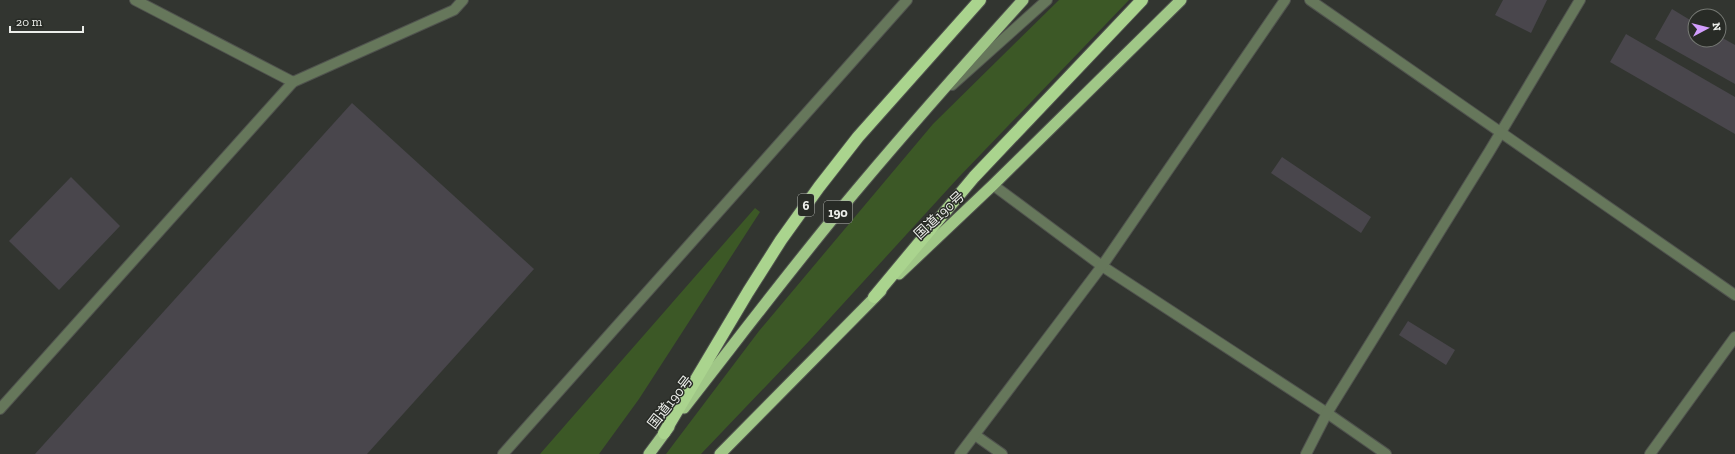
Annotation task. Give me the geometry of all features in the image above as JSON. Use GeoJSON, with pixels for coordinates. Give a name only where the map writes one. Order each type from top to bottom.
{"type":"FeatureCollection","features":[{"type":"Feature","properties":{"kind":"highway","name":"6"},"geometry":{"type":"LineString","coordinates":[[664,433],[748,292],[781,240],[819,187],[858,137],[980,0]]}},
{"type":"Feature","properties":{"kind":"highway","name":"国道190号"},"geometry":{"type":"LineString","coordinates":[[649,454],[799,260],[859,186],[1023,0]]}},
{"type":"Feature","properties":{"kind":"highway"},"geometry":{"type":"LineString","coordinates":[[874,297],[974,177],[1142,0]]}},
{"type":"Feature","properties":{"kind":"highway","name":"国道190号"},"geometry":{"type":"LineString","coordinates":[[720,454],[874,297],[993,185],[1181,0]]}},
{"type":"Feature","properties":{"kind":"street"},"geometry":{"type":"LineString","coordinates":[[135,0],[293,82]]}},
{"type":"Feature","properties":{"kind":"street"},"geometry":{"type":"LineString","coordinates":[[0,409],[293,82],[454,10],[462,0]]}},
{"type":"Feature","properties":{"kind":"street"},"geometry":{"type":"LineString","coordinates":[[503,454],[907,0]]}},
{"type":"Feature","properties":{"kind":"street"},"geometry":{"type":"LineString","coordinates":[[924,111],[1047,0]]}},
{"type":"Feature","properties":{"kind":"street"},"geometry":{"type":"LineString","coordinates":[[960,454],[1102,266],[1285,0]]}},
{"type":"Feature","properties":{"kind":"street"},"geometry":{"type":"LineString","coordinates":[[1310,0],[1735,295]]}},
{"type":"Feature","properties":{"kind":"street"},"geometry":{"type":"LineString","coordinates":[[1306,454],[1327,413],[1501,133],[1580,0]]}},
{"type":"Feature","properties":{"kind":"street"},"geometry":{"type":"LineString","coordinates":[[993,185],[1102,266],[1327,413],[1386,454]]}},
{"type":"Feature","properties":{"kind":"street"},"geometry":{"type":"LineString","coordinates":[[1650,454],[1735,336]]}},
{"type":"Feature","properties":{"kind":"street"},"geometry":{"type":"LineString","coordinates":[[975,435],[1002,454]]}},
{"type":"Feature","properties":{"kind":"green space"},"geometry":{"type":"Polygon","coordinates":[[[1059,0],[1129,0],[958,178],[810,340],[701,454],[666,454],[759,331],[933,124],[1059,0]]]}},
{"type":"Feature","properties":{"kind":"green space"},"geometry":{"type":"Polygon","coordinates":[[[755,208],[760,212],[639,399],[599,454],[540,454],[755,208]]]}},
{"type":"Feature","properties":{"kind":"building"},"geometry":{"type":"Polygon","coordinates":[[[1503,0],[1547,0],[1531,33],[1495,15],[1503,0]]]}},
{"type":"Feature","properties":{"kind":"building"},"geometry":{"type":"Polygon","coordinates":[[[1672,9],[1687,18],[1687,48],[1727,48],[1727,40],[1735,45],[1735,84],[1655,39],[1672,9]]]}},
{"type":"Feature","properties":{"kind":"building"},"geometry":{"type":"Polygon","coordinates":[[[1626,34],[1735,97],[1735,134],[1610,62],[1626,34]]]}},
{"type":"Feature","properties":{"kind":"building"},"geometry":{"type":"Polygon","coordinates":[[[352,103],[534,269],[367,454],[35,454],[352,103]]]}},
{"type":"Feature","properties":{"kind":"building"},"geometry":{"type":"Polygon","coordinates":[[[1282,157],[1371,217],[1361,233],[1271,173],[1282,157]]]}},
{"type":"Feature","properties":{"kind":"building"},"geometry":{"type":"Polygon","coordinates":[[[71,177],[120,226],[59,290],[9,241],[71,177]]]}},
{"type":"Feature","properties":{"kind":"building"},"geometry":{"type":"Polygon","coordinates":[[[1408,321],[1455,350],[1446,365],[1399,335],[1408,321]]]}}]}
